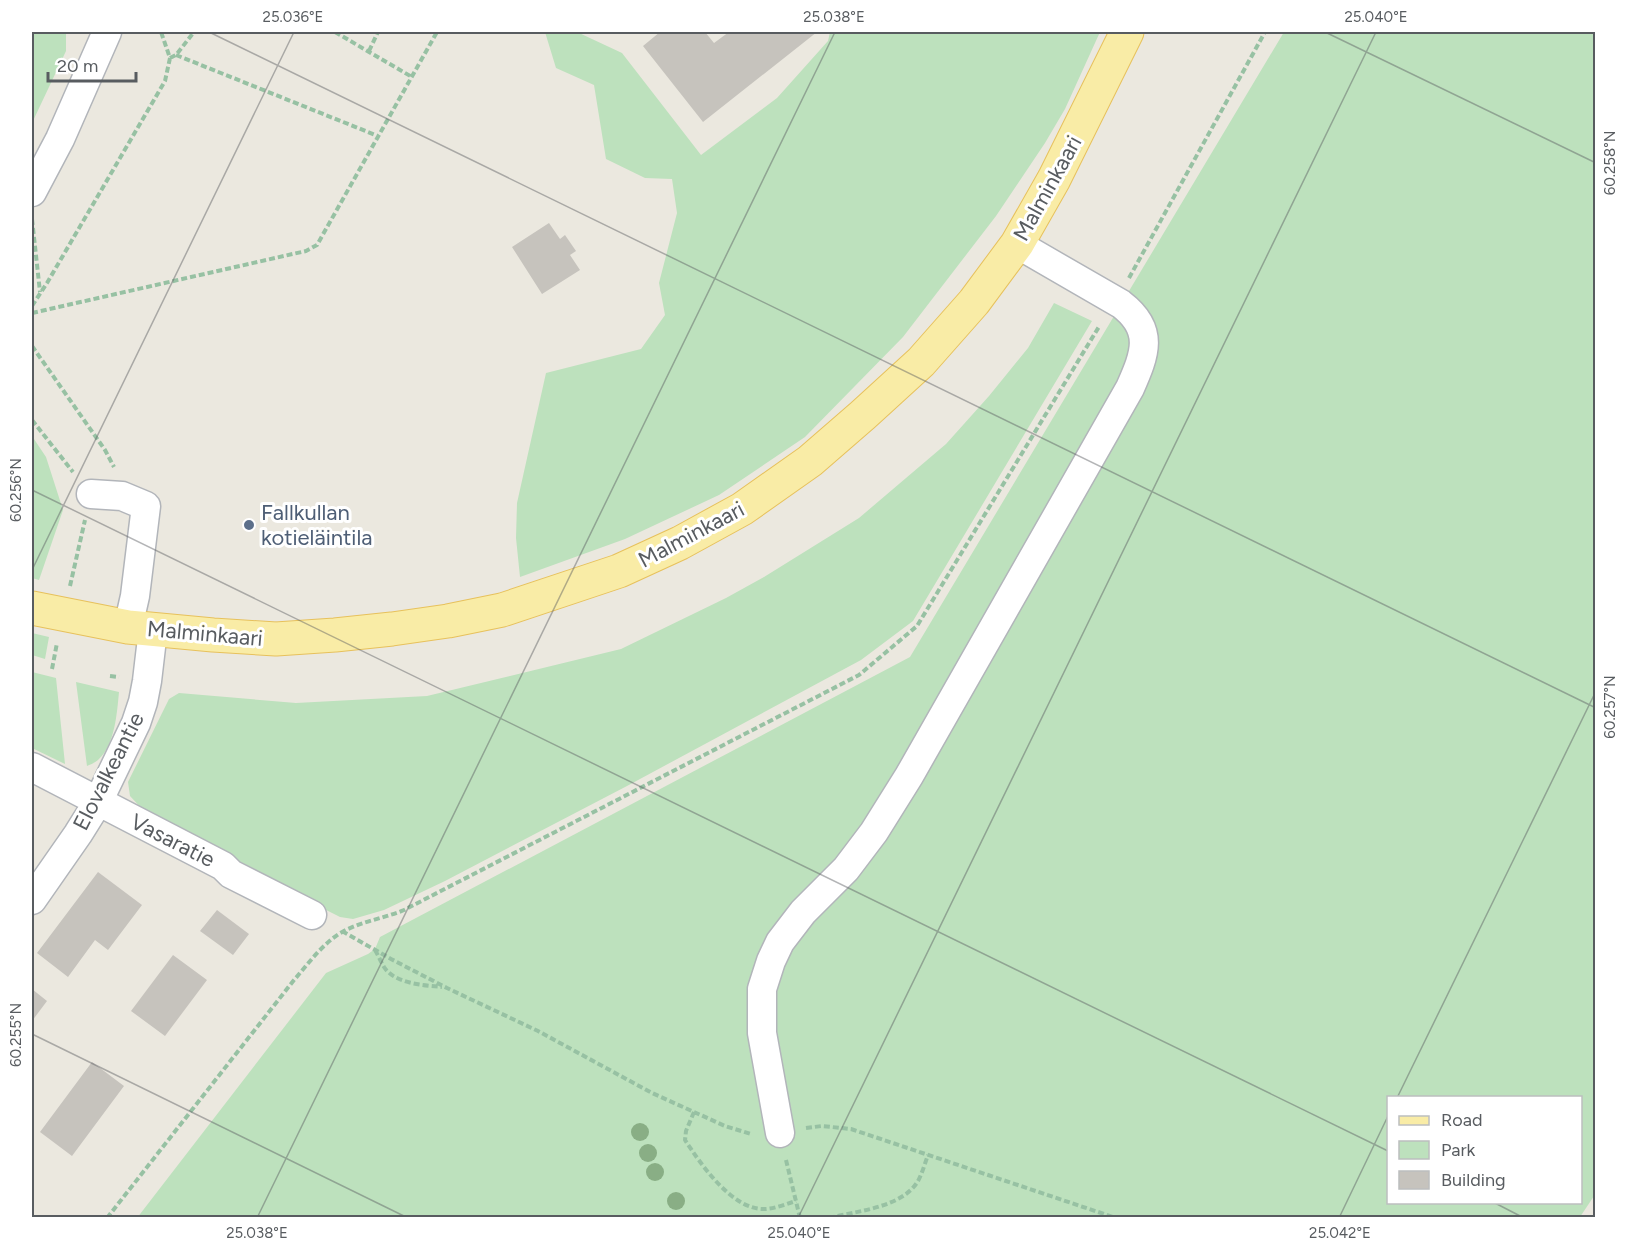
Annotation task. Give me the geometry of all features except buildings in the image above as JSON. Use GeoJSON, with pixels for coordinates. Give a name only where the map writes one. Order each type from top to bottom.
{"type":"FeatureCollection","features":[{"type":"Feature","properties":{"kind":"main road","name":"Malminkaari"},"geometry":{"type":"LineString","coordinates":[[32,608],[141,628],[276,639],[335,635],[448,621],[502,610],[619,571],[680,543],[742,509],[810,461],[921,362],[974,302],[1017,244],[1054,179],[1127,32]]}},
{"type":"Feature","properties":{"kind":"street"},"geometry":{"type":"LineString","coordinates":[[32,192],[60,139],[107,32]]}},
{"type":"Feature","properties":{"kind":"street"},"geometry":{"type":"LineString","coordinates":[[780,1133],[762,1033],[762,989],[771,961],[780,942],[804,912],[846,869],[874,832],[909,776],[1130,388],[1141,364],[1143,333],[1140,322],[1131,312],[1115,300],[1017,244]]}},
{"type":"Feature","properties":{"kind":"street"},"geometry":{"type":"LineString","coordinates":[[91,494],[122,496]]}},
{"type":"Feature","properties":{"kind":"street","name":"Elovalkeantie"},"geometry":{"type":"LineString","coordinates":[[32,900],[98,802],[136,723],[143,702],[141,628],[135,596],[146,506],[122,496]]}},
{"type":"Feature","properties":{"kind":"street","name":"Vasaratie"},"geometry":{"type":"LineString","coordinates":[[32,767],[312,915]]}},
{"type":"Feature","properties":{"kind":"path"},"geometry":{"type":"LineString","coordinates":[[32,306],[165,81],[170,58],[161,32]]}},
{"type":"Feature","properties":{"kind":"path"},"geometry":{"type":"LineString","coordinates":[[170,58],[176,55],[194,32]]}},
{"type":"Feature","properties":{"kind":"path"},"geometry":{"type":"LineString","coordinates":[[335,32],[412,77]]}},
{"type":"Feature","properties":{"kind":"path"},"geometry":{"type":"LineString","coordinates":[[369,51],[378,32]]}},
{"type":"Feature","properties":{"kind":"path"},"geometry":{"type":"LineString","coordinates":[[32,313],[306,251],[317,245],[436,33],[429,32]]}},
{"type":"Feature","properties":{"kind":"path"},"geometry":{"type":"LineString","coordinates":[[107,1218],[300,973],[329,942],[343,931],[383,919],[415,905],[859,675],[917,626],[1130,275],[1265,32]]}},
{"type":"Feature","properties":{"kind":"path"},"geometry":{"type":"LineString","coordinates":[[176,55],[378,136]]}},
{"type":"Feature","properties":{"kind":"path"},"geometry":{"type":"LineString","coordinates":[[32,219],[40,292]]}},
{"type":"Feature","properties":{"kind":"path"},"geometry":{"type":"LineString","coordinates":[[32,346],[105,450],[120,478],[122,496]]}},
{"type":"Feature","properties":{"kind":"path"},"geometry":{"type":"LineString","coordinates":[[32,420],[91,494],[69,592]]}},
{"type":"Feature","properties":{"kind":"path"},"geometry":{"type":"LineString","coordinates":[[343,931],[391,959],[538,1031],[652,1093],[725,1126],[751,1134],[780,1133],[822,1126],[851,1129],[1116,1218]]}},
{"type":"Feature","properties":{"kind":"path"},"geometry":{"type":"LineString","coordinates":[[375,949],[385,968],[392,975],[412,983],[447,988]]}},
{"type":"Feature","properties":{"kind":"path"},"geometry":{"type":"LineString","coordinates":[[694,1112],[686,1131],[685,1140],[705,1170],[729,1194],[748,1206],[764,1209],[796,1201]]}},
{"type":"Feature","properties":{"kind":"path"},"geometry":{"type":"LineString","coordinates":[[780,1133],[800,1218]]}},
{"type":"Feature","properties":{"kind":"path"},"geometry":{"type":"LineString","coordinates":[[829,1218],[879,1208],[902,1197],[918,1182],[928,1155]]}},
{"type":"Feature","properties":{"kind":"green space"},"geometry":{"type":"Polygon","coordinates":[[[32,32],[66,32],[66,51],[32,123],[32,32]]]}},
{"type":"Feature","properties":{"kind":"green space"},"geometry":{"type":"Polygon","coordinates":[[[545,32],[577,32],[622,53],[701,155],[777,98],[828,41],[830,32],[1100,32],[1065,109],[996,216],[903,337],[805,437],[719,495],[625,539],[520,577],[516,538],[517,503],[546,373],[641,349],[665,315],[659,283],[677,213],[672,179],[645,178],[606,159],[594,85],[556,68],[545,32]]]}},
{"type":"Feature","properties":{"kind":"green space"},"geometry":{"type":"Polygon","coordinates":[[[1284,32],[1595,32],[1596,1193],[1580,1217],[137,1218],[326,973],[368,954],[375,949],[380,937],[910,657],[1284,32]]]}},
{"type":"Feature","properties":{"kind":"green space"},"geometry":{"type":"Polygon","coordinates":[[[1054,303],[1092,321],[913,621],[861,660],[627,786],[445,881],[384,910],[353,919],[340,917],[237,865],[144,811],[130,796],[128,782],[169,699],[179,693],[296,703],[427,696],[621,649],[726,598],[859,518],[946,444],[1028,348],[1054,303]]]}},
{"type":"Feature","properties":{"kind":"green space"},"geometry":{"type":"Polygon","coordinates":[[[32,436],[46,457],[63,510],[39,580],[32,578],[32,436]]]}},
{"type":"Feature","properties":{"kind":"green space"},"geometry":{"type":"Polygon","coordinates":[[[32,633],[49,637],[45,659],[32,655],[32,633]]]}},
{"type":"Feature","properties":{"kind":"green space"},"geometry":{"type":"Polygon","coordinates":[[[32,672],[56,678],[65,764],[32,748],[32,672]]]}},
{"type":"Feature","properties":{"kind":"green space"},"geometry":{"type":"Polygon","coordinates":[[[76,682],[119,692],[109,745],[99,759],[87,766],[76,682]]]}},
{"type":"Feature","properties":{"kind":"place","name":"Fallkullan kotieläintila"},"geometry":{"type":"Point","coordinates":[249,525]}}]}
